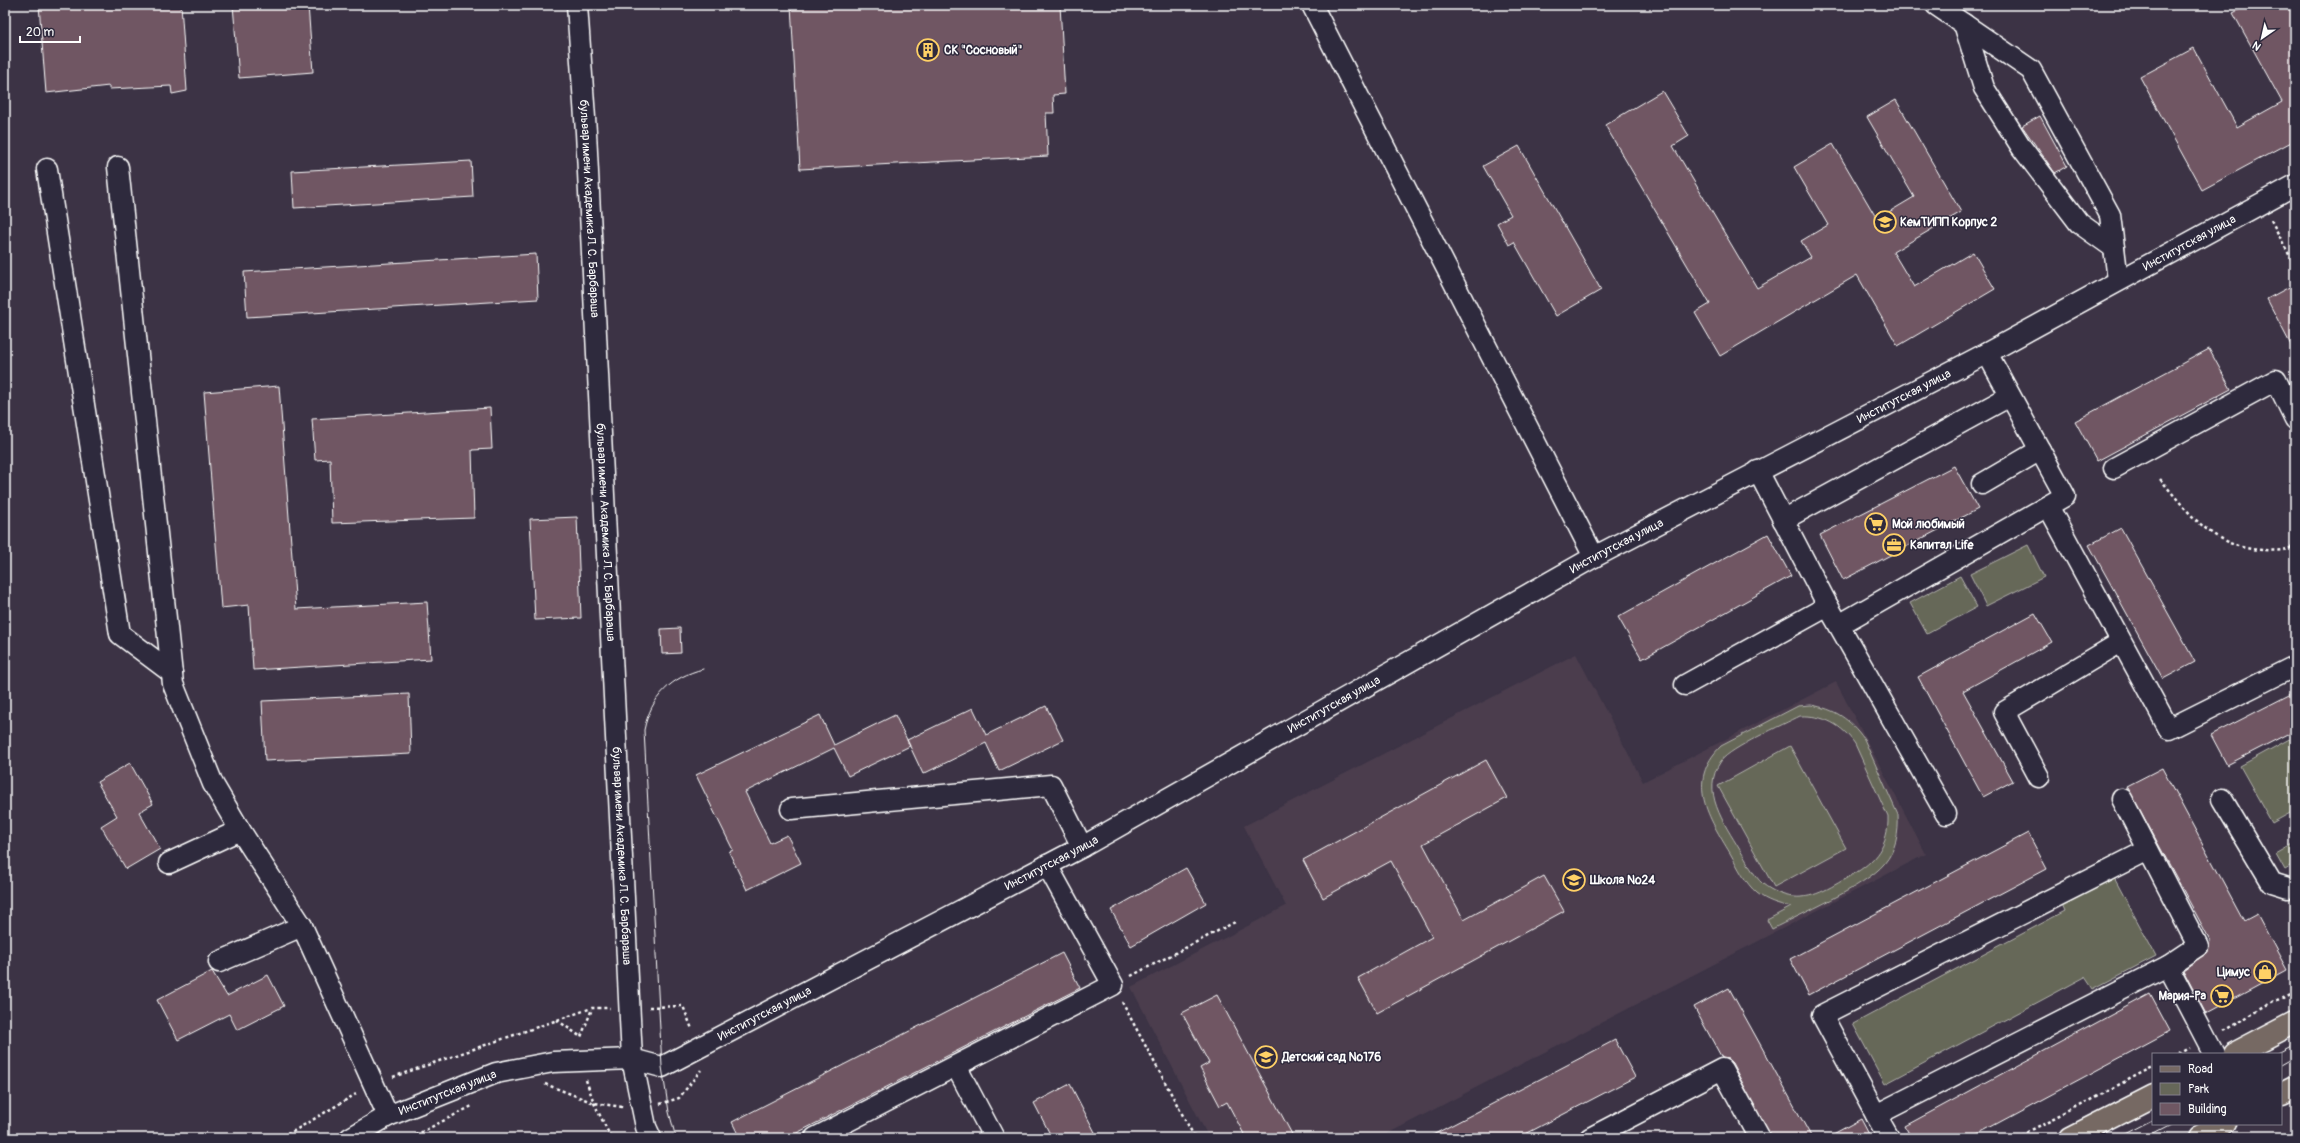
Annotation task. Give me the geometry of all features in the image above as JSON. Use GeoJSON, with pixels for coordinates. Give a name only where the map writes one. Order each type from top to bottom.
{"type":"FeatureCollection","features":[{"type":"Feature","properties":{"kind":"main road"},"geometry":{"type":"LineString","coordinates":[[2236,1053],[2295,1022]]}},
{"type":"Feature","properties":{"kind":"main road"},"geometry":{"type":"LineString","coordinates":[[2282,1094],[2295,1088]]}},
{"type":"Feature","properties":{"kind":"main road"},"geometry":{"type":"LineString","coordinates":[[2071,1138],[2152,1097]]}},
{"type":"Feature","properties":{"kind":"main road"},"geometry":{"type":"LineString","coordinates":[[2199,1138],[2224,1125]]}},
{"type":"Feature","properties":{"kind":"street","name":"бульвар имени Академика Л. С. Барбараша"},"geometry":{"type":"LineString","coordinates":[[577,5],[586,132],[632,1059],[646,1127],[651,1138]]}},
{"type":"Feature","properties":{"kind":"street"},"geometry":{"type":"LineString","coordinates":[[1312,5],[1594,557]]}},
{"type":"Feature","properties":{"kind":"street"},"geometry":{"type":"LineString","coordinates":[[1936,5],[2031,70],[2110,215],[2118,280]]}},
{"type":"Feature","properties":{"kind":"street"},"geometry":{"type":"LineString","coordinates":[[1964,24],[1984,88],[2022,148],[2079,223],[2114,248]]}},
{"type":"Feature","properties":{"kind":"street"},"geometry":{"type":"LineString","coordinates":[[118,168],[173,684],[213,784],[240,830],[302,926],[388,1116]]}},
{"type":"Feature","properties":{"kind":"street"},"geometry":{"type":"LineString","coordinates":[[47,169],[120,634],[172,673]]}},
{"type":"Feature","properties":{"kind":"street","name":"Институтская улица"},"geometry":{"type":"LineString","coordinates":[[350,1138],[388,1116],[496,1073],[553,1062],[582,1060],[632,1059],[662,1067],[1082,848],[1594,557],[1987,354],[2118,280],[2262,204],[2293,191]]}},
{"type":"Feature","properties":{"kind":"street"},"geometry":{"type":"LineString","coordinates":[[1839,625],[2072,492],[2040,450],[1987,354]]}},
{"type":"Feature","properties":{"kind":"street"},"geometry":{"type":"LineString","coordinates":[[2114,468],[2276,380],[2295,419]]}},
{"type":"Feature","properties":{"kind":"street"},"geometry":{"type":"LineString","coordinates":[[1783,520],[2010,396]]}},
{"type":"Feature","properties":{"kind":"street"},"geometry":{"type":"LineString","coordinates":[[1982,484],[2040,450]]}},
{"type":"Feature","properties":{"kind":"street"},"geometry":{"type":"LineString","coordinates":[[1758,471],[1828,606],[1946,814]]}},
{"type":"Feature","properties":{"kind":"street"},"geometry":{"type":"LineString","coordinates":[[2048,506],[2168,729],[2295,666]]}},
{"type":"Feature","properties":{"kind":"street"},"geometry":{"type":"LineString","coordinates":[[1685,685],[1828,606]]}},
{"type":"Feature","properties":{"kind":"street"},"geometry":{"type":"LineString","coordinates":[[2039,777],[2004,712],[2121,642]]}},
{"type":"Feature","properties":{"kind":"street"},"geometry":{"type":"LineString","coordinates":[[791,809],[1051,785],[1082,848]]}},
{"type":"Feature","properties":{"kind":"street"},"geometry":{"type":"LineString","coordinates":[[1876,1115],[2168,966],[2198,946],[2122,799]]}},
{"type":"Feature","properties":{"kind":"street"},"geometry":{"type":"LineString","coordinates":[[2222,799],[2272,883],[2293,891]]}},
{"type":"Feature","properties":{"kind":"street"},"geometry":{"type":"LineString","coordinates":[[169,863],[240,830]]}},
{"type":"Feature","properties":{"kind":"street"},"geometry":{"type":"LineString","coordinates":[[1889,1138],[1822,1015],[2148,850]]}},
{"type":"Feature","properties":{"kind":"street"},"geometry":{"type":"LineString","coordinates":[[816,1138],[1113,985],[1047,865]]}},
{"type":"Feature","properties":{"kind":"street"},"geometry":{"type":"LineString","coordinates":[[219,962],[302,926]]}},
{"type":"Feature","properties":{"kind":"street"},"geometry":{"type":"LineString","coordinates":[[2168,966],[2210,1047]]}},
{"type":"Feature","properties":{"kind":"street"},"geometry":{"type":"LineString","coordinates":[[956,1066],[994,1138]]}},
{"type":"Feature","properties":{"kind":"street"},"geometry":{"type":"LineString","coordinates":[[1590,1138],[1722,1069],[1760,1138]]}},
{"type":"Feature","properties":{"kind":"path"},"geometry":{"type":"LineString","coordinates":[[2262,204],[2295,266]]}},
{"type":"Feature","properties":{"kind":"path"},"geometry":{"type":"LineString","coordinates":[[2160,479],[2194,519],[2220,540],[2251,550],[2285,551],[2295,546]]}},
{"type":"Feature","properties":{"kind":"path"},"geometry":{"type":"LineString","coordinates":[[1195,1138],[1113,985],[1237,921]]}},
{"type":"Feature","properties":{"kind":"path"},"geometry":{"type":"LineString","coordinates":[[2183,1053],[2210,1047],[2295,990]]}},
{"type":"Feature","properties":{"kind":"path"},"geometry":{"type":"LineString","coordinates":[[592,1008],[581,1037],[582,1068],[594,1103],[611,1138]]}},
{"type":"Feature","properties":{"kind":"path"},"geometry":{"type":"LineString","coordinates":[[557,1020],[581,1037]]}},
{"type":"Feature","properties":{"kind":"path"},"geometry":{"type":"LineString","coordinates":[[2016,1138],[2152,1068]]}},
{"type":"Feature","properties":{"kind":"shaded area","name":"Школа №24"},"geometry":{"type":"Polygon","coordinates":[[[1576,654],[1643,782],[1836,682],[1926,854],[1379,1138],[1209,1138],[1131,987],[1286,906],[1244,826],[1576,654]]]}},
{"type":"Feature","properties":{"kind":"green space"},"geometry":{"type":"Polygon","coordinates":[[[2028,545],[2044,577],[1986,606],[1970,574],[2028,545]]]}},
{"type":"Feature","properties":{"kind":"green space"},"geometry":{"type":"Polygon","coordinates":[[[1960,576],[1977,607],[1927,634],[1910,603],[1960,576]]]}},
{"type":"Feature","properties":{"kind":"green space"},"geometry":{"type":"Polygon","coordinates":[[[1811,705],[1835,712],[1859,732],[1864,739],[1898,815],[1898,828],[1896,841],[1888,859],[1875,873],[1848,891],[1772,929],[1767,920],[1791,907],[1765,898],[1757,893],[1749,884],[1708,813],[1702,786],[1704,773],[1710,759],[1721,746],[1798,706],[1811,705]],[[1800,716],[1758,737],[1726,756],[1721,761],[1715,772],[1713,784],[1714,795],[1721,818],[1750,868],[1763,884],[1774,891],[1786,896],[1794,897],[1817,894],[1860,870],[1874,858],[1879,851],[1886,836],[1888,827],[1888,817],[1855,744],[1844,731],[1832,722],[1809,716],[1800,716]]]}},
{"type":"Feature","properties":{"kind":"green space"},"geometry":{"type":"Polygon","coordinates":[[[2295,736],[2295,816],[2292,812],[2272,823],[2240,766],[2295,736]]]}},
{"type":"Feature","properties":{"kind":"green space"},"geometry":{"type":"Polygon","coordinates":[[[1790,746],[1846,848],[1774,887],[1718,786],[1790,746]]]}},
{"type":"Feature","properties":{"kind":"green space"},"geometry":{"type":"Polygon","coordinates":[[[2295,843],[2295,864],[2285,870],[2276,854],[2295,843]]]}},
{"type":"Feature","properties":{"kind":"green space"},"geometry":{"type":"Polygon","coordinates":[[[2112,874],[2156,956],[2093,989],[2085,977],[1885,1084],[1853,1024],[2065,911],[2061,902],[2112,874]]]}},
{"type":"Feature","properties":{"kind":"building"},"geometry":{"type":"Polygon","coordinates":[[[39,5],[181,5],[187,91],[172,94],[171,86],[109,89],[109,86],[46,93],[39,5]]]}},
{"type":"Feature","properties":{"kind":"building"},"geometry":{"type":"Polygon","coordinates":[[[233,5],[308,5],[313,72],[239,78],[233,5]]]}},
{"type":"Feature","properties":{"kind":"building","name":"СК \"Сосновый\""},"geometry":{"type":"Polygon","coordinates":[[[791,5],[1060,5],[1065,94],[1053,95],[1054,113],[1046,113],[1048,156],[800,169],[791,5]]]}},
{"type":"Feature","properties":{"kind":"building"},"geometry":{"type":"Polygon","coordinates":[[[2248,5],[2295,5],[2295,140],[2202,190],[2140,77],[2194,48],[2237,127],[2282,102],[2233,13],[2248,5]]]}},
{"type":"Feature","properties":{"kind":"building","name":"КемТИПП Корпус 2"},"geometry":{"type":"Polygon","coordinates":[[[1662,91],[1689,136],[1673,146],[1757,288],[1811,257],[1801,241],[1828,225],[1794,167],[1833,144],[1877,219],[1914,197],[1867,117],[1896,100],[1961,212],[1893,252],[1914,287],[1973,252],[1995,289],[1898,346],[1857,275],[1720,356],[1695,313],[1710,304],[1605,125],[1662,91]]]}},
{"type":"Feature","properties":{"kind":"building"},"geometry":{"type":"Polygon","coordinates":[[[2040,116],[2067,166],[2055,173],[2022,126],[2040,116]]]}},
{"type":"Feature","properties":{"kind":"building"},"geometry":{"type":"Polygon","coordinates":[[[1519,146],[1601,290],[1556,316],[1514,242],[1509,245],[1497,223],[1511,215],[1483,166],[1519,146]]]}},
{"type":"Feature","properties":{"kind":"building"},"geometry":{"type":"Polygon","coordinates":[[[471,161],[473,197],[294,208],[292,171],[471,161]]]}},
{"type":"Feature","properties":{"kind":"building"},"geometry":{"type":"Polygon","coordinates":[[[536,254],[538,299],[247,317],[244,272],[536,254]]]}},
{"type":"Feature","properties":{"kind":"building"},"geometry":{"type":"Polygon","coordinates":[[[2295,284],[2295,353],[2267,299],[2295,284]]]}},
{"type":"Feature","properties":{"kind":"building"},"geometry":{"type":"Polygon","coordinates":[[[2209,349],[2231,389],[2097,461],[2075,421],[2209,349]]]}},
{"type":"Feature","properties":{"kind":"building"},"geometry":{"type":"Polygon","coordinates":[[[279,386],[296,609],[427,602],[431,659],[253,670],[249,605],[221,608],[204,392],[279,386]]]}},
{"type":"Feature","properties":{"kind":"building"},"geometry":{"type":"Polygon","coordinates":[[[490,408],[492,449],[472,450],[474,518],[332,523],[330,459],[315,460],[312,419],[490,408]]]}},
{"type":"Feature","properties":{"kind":"building"},"geometry":{"type":"Polygon","coordinates":[[[1954,466],[1978,509],[1843,580],[1820,535],[1954,466]]]}},
{"type":"Feature","properties":{"kind":"building"},"geometry":{"type":"Polygon","coordinates":[[[577,517],[581,618],[535,620],[530,519],[577,517]]]}},
{"type":"Feature","properties":{"kind":"building"},"geometry":{"type":"Polygon","coordinates":[[[2121,528],[2195,662],[2163,679],[2089,545],[2121,528]]]}},
{"type":"Feature","properties":{"kind":"building"},"geometry":{"type":"Polygon","coordinates":[[[1768,534],[1791,576],[1642,659],[1618,617],[1768,534]]]}},
{"type":"Feature","properties":{"kind":"building"},"geometry":{"type":"Polygon","coordinates":[[[2035,613],[2052,642],[1963,691],[2013,781],[1983,797],[1918,677],[2035,613]]]}},
{"type":"Feature","properties":{"kind":"building"},"geometry":{"type":"Polygon","coordinates":[[[680,628],[681,653],[662,654],[661,629],[680,628]]]}},
{"type":"Feature","properties":{"kind":"building"},"geometry":{"type":"Polygon","coordinates":[[[2295,692],[2295,730],[2227,765],[2211,735],[2295,692]]]}},
{"type":"Feature","properties":{"kind":"building"},"geometry":{"type":"Polygon","coordinates":[[[409,694],[411,754],[265,761],[262,701],[409,694]]]}},
{"type":"Feature","properties":{"kind":"building"},"geometry":{"type":"Polygon","coordinates":[[[1046,706],[1063,740],[999,771],[986,743],[923,774],[907,740],[973,708],[986,735],[1046,706]]]}},
{"type":"Feature","properties":{"kind":"building"},"geometry":{"type":"Polygon","coordinates":[[[820,715],[834,745],[895,715],[910,746],[848,776],[834,748],[745,792],[770,843],[787,835],[801,863],[747,890],[729,852],[733,850],[696,775],[820,715]]]}},
{"type":"Feature","properties":{"kind":"building"},"geometry":{"type":"Polygon","coordinates":[[[1486,760],[1507,798],[1423,844],[1464,920],[1544,876],[1564,911],[1377,1013],[1358,978],[1432,937],[1391,861],[1323,898],[1303,860],[1486,760]]]}},
{"type":"Feature","properties":{"kind":"building"},"geometry":{"type":"Polygon","coordinates":[[[130,763],[153,804],[139,812],[160,849],[126,869],[101,826],[117,816],[97,782],[130,763]]]}},
{"type":"Feature","properties":{"kind":"building"},"geometry":{"type":"Polygon","coordinates":[[[2162,768],[2244,921],[2257,914],[2287,970],[2206,1014],[2183,970],[2208,952],[2210,940],[2127,786],[2162,768]]]}},
{"type":"Feature","properties":{"kind":"building"},"geometry":{"type":"Polygon","coordinates":[[[2028,833],[2047,869],[1809,995],[1790,959],[2028,833]]]}},
{"type":"Feature","properties":{"kind":"building"},"geometry":{"type":"Polygon","coordinates":[[[1186,868],[1206,903],[1131,946],[1111,910],[1186,868]]]}},
{"type":"Feature","properties":{"kind":"building"},"geometry":{"type":"Polygon","coordinates":[[[1062,953],[1080,988],[787,1138],[740,1138],[732,1122],[1062,953]]]}},
{"type":"Feature","properties":{"kind":"building"},"geometry":{"type":"Polygon","coordinates":[[[212,971],[227,996],[268,975],[284,1006],[237,1030],[229,1014],[178,1040],[157,1000],[212,971]]]}},
{"type":"Feature","properties":{"kind":"building"},"geometry":{"type":"Polygon","coordinates":[[[1729,988],[1812,1138],[1771,1138],[1732,1063],[1728,1059],[1722,1058],[1694,1007],[1729,988]]]}},
{"type":"Feature","properties":{"kind":"building"},"geometry":{"type":"Polygon","coordinates":[[[2150,994],[2170,1031],[1970,1138],[1911,1138],[1905,1126],[2150,994]]]}},
{"type":"Feature","properties":{"kind":"building"},"geometry":{"type":"Polygon","coordinates":[[[1217,995],[1294,1138],[1246,1138],[1227,1102],[1220,1106],[1200,1068],[1209,1063],[1182,1013],[1217,995]]]}},
{"type":"Feature","properties":{"kind":"building"},"geometry":{"type":"Polygon","coordinates":[[[1615,1040],[1635,1077],[1518,1138],[1427,1138],[1615,1040]]]}},
{"type":"Feature","properties":{"kind":"building"},"geometry":{"type":"Polygon","coordinates":[[[1070,1084],[1098,1138],[1052,1138],[1034,1103],[1070,1084]]]}},
{"type":"Feature","properties":{"kind":"building"},"geometry":{"type":"Polygon","coordinates":[[[1861,1119],[1871,1138],[1826,1138],[1861,1119]]]}},
{"type":"Feature","properties":{"kind":"tram line"},"geometry":{"type":"LineString","coordinates":[[676,1138],[669,1112],[662,1067],[644,730],[647,718],[657,698],[664,690],[681,677],[703,669]]}},
{"type":"Feature","properties":{"kind":"tram line"},"geometry":{"type":"LineString","coordinates":[[2278,1053],[2295,1044]]}},
{"type":"Feature","properties":{"kind":"tram line"},"geometry":{"type":"LineString","coordinates":[[2282,1064],[2295,1057]]}},
{"type":"Feature","properties":{"kind":"tram line"},"geometry":{"type":"LineString","coordinates":[[2118,1138],[2152,1121]]}},
{"type":"Feature","properties":{"kind":"tram line"},"geometry":{"type":"LineString","coordinates":[[2144,1138],[2169,1125]]}},
{"type":"Feature","properties":{"kind":"place","name":"СК \"Сосновый\""},"geometry":{"type":"Point","coordinates":[928,50]}},
{"type":"Feature","properties":{"kind":"place","name":"КемТИПП Корпус 2"},"geometry":{"type":"Point","coordinates":[1885,222]}},
{"type":"Feature","properties":{"kind":"place","name":"Мой любимый"},"geometry":{"type":"Point","coordinates":[1876,524]}},
{"type":"Feature","properties":{"kind":"place","name":"Капитал Life"},"geometry":{"type":"Point","coordinates":[1894,545]}},
{"type":"Feature","properties":{"kind":"place","name":"Школа №24"},"geometry":{"type":"Point","coordinates":[1574,880]}},
{"type":"Feature","properties":{"kind":"place","name":"Цимус"},"geometry":{"type":"Point","coordinates":[2265,972]}},
{"type":"Feature","properties":{"kind":"place","name":"Мария-Ра"},"geometry":{"type":"Point","coordinates":[2222,996]}},
{"type":"Feature","properties":{"kind":"place","name":"Детский сад №176"},"geometry":{"type":"Point","coordinates":[1266,1057]}}]}
